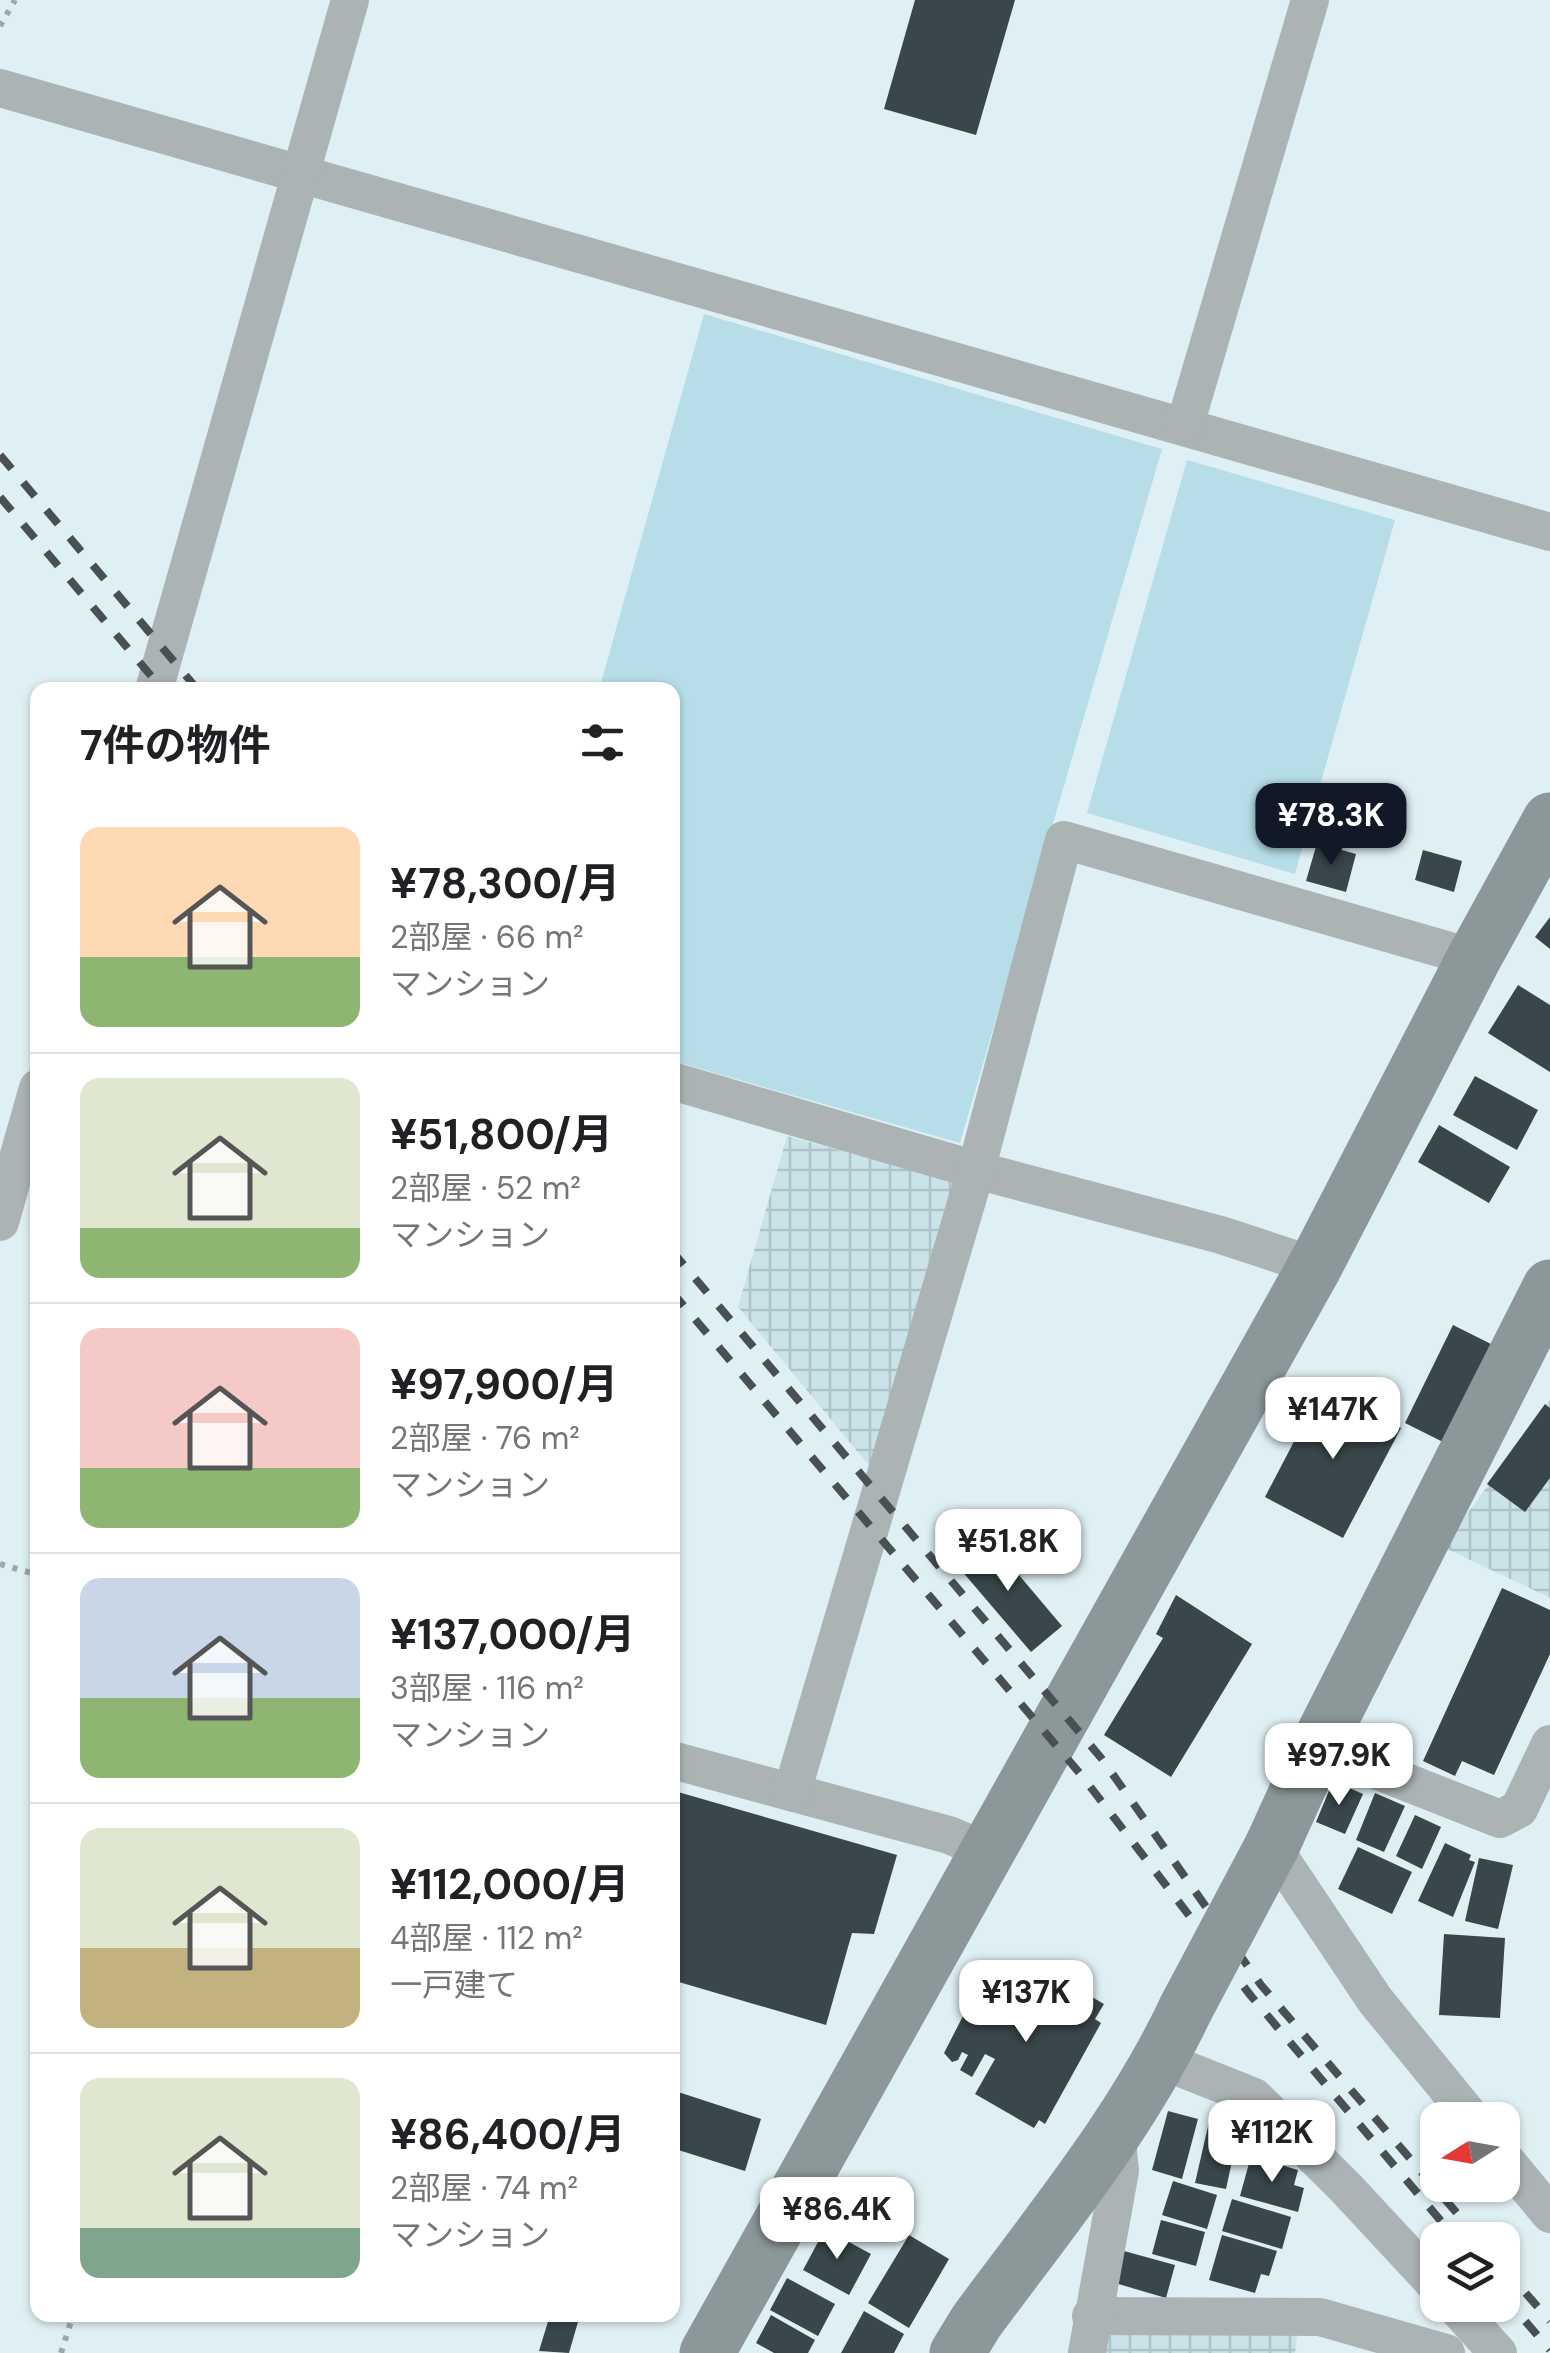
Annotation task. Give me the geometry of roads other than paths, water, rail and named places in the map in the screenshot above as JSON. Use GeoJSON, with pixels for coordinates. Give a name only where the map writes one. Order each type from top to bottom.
{"type":"FeatureCollection","features":[{"type":"Feature","properties":{"kind":"street"},"geometry":{"type":"LineString","coordinates":[[156,682],[350,0]]}},
{"type":"Feature","properties":{"kind":"street"},"geometry":{"type":"LineString","coordinates":[[1184,425],[1310,0]]}},
{"type":"Feature","properties":{"kind":"street"},"geometry":{"type":"LineString","coordinates":[[0,88],[1550,532]]}},
{"type":"Feature","properties":{"kind":"street"},"geometry":{"type":"LineString","coordinates":[[706,2353],[1314,1266],[1550,820]]}},
{"type":"Feature","properties":{"kind":"street"},"geometry":{"type":"LineString","coordinates":[[792,1792],[976,1170],[1064,840],[1474,958]]}},
{"type":"Feature","properties":{"kind":"street"},"geometry":{"type":"LineString","coordinates":[[680,1083],[976,1170],[1220,1235],[1314,1266]]}},
{"type":"Feature","properties":{"kind":"street"},"geometry":{"type":"LineString","coordinates":[[0,1222],[30,1116]]}},
{"type":"Feature","properties":{"kind":"street"},"geometry":{"type":"LineString","coordinates":[[957,2353],[1116,2131],[1161,2060],[1550,1287]]}},
{"type":"Feature","properties":{"kind":"street"},"geometry":{"type":"LineString","coordinates":[[1318,1748],[1500,1819],[1518,1809],[1550,1744]]}},
{"type":"Feature","properties":{"kind":"street"},"geometry":{"type":"LineString","coordinates":[[680,1762],[949,1835],[989,1852]]}},
{"type":"Feature","properties":{"kind":"street"},"geometry":{"type":"LineString","coordinates":[[1272,1846],[1375,2000],[1458,2102]]}},
{"type":"Feature","properties":{"kind":"street"},"geometry":{"type":"LineString","coordinates":[[1161,2060],[1254,2097],[1420,2269]]}},
{"type":"Feature","properties":{"kind":"street"},"geometry":{"type":"LineString","coordinates":[[1116,2131],[1120,2171],[1089,2335],[1320,2317],[1446,2353]]}},
{"type":"Feature","properties":{"kind":"street"},"geometry":{"type":"LineString","coordinates":[[1520,2178],[1550,2214]]}},
{"type":"Feature","properties":{"kind":"street"},"geometry":{"type":"LineString","coordinates":[[1470,2322],[1498,2353]]}},
{"type":"Feature","properties":{"kind":"railway"},"geometry":{"type":"LineString","coordinates":[[0,455],[191,682]]}},
{"type":"Feature","properties":{"kind":"railway"},"geometry":{"type":"LineString","coordinates":[[0,497],[156,682]]}},
{"type":"Feature","properties":{"kind":"railway"},"geometry":{"type":"LineString","coordinates":[[680,1260],[1102,1759],[1261,1985],[1465,2222]]}},
{"type":"Feature","properties":{"kind":"railway"},"geometry":{"type":"LineString","coordinates":[[680,1301],[1082,1776],[1251,1996],[1442,2222]]}},
{"type":"Feature","properties":{"kind":"railway"},"geometry":{"type":"LineString","coordinates":[[1520,2287],[1550,2321]]}},
{"type":"Feature","properties":{"kind":"railway"},"geometry":{"type":"LineString","coordinates":[[1520,2315],[1550,2350]]}}]}
